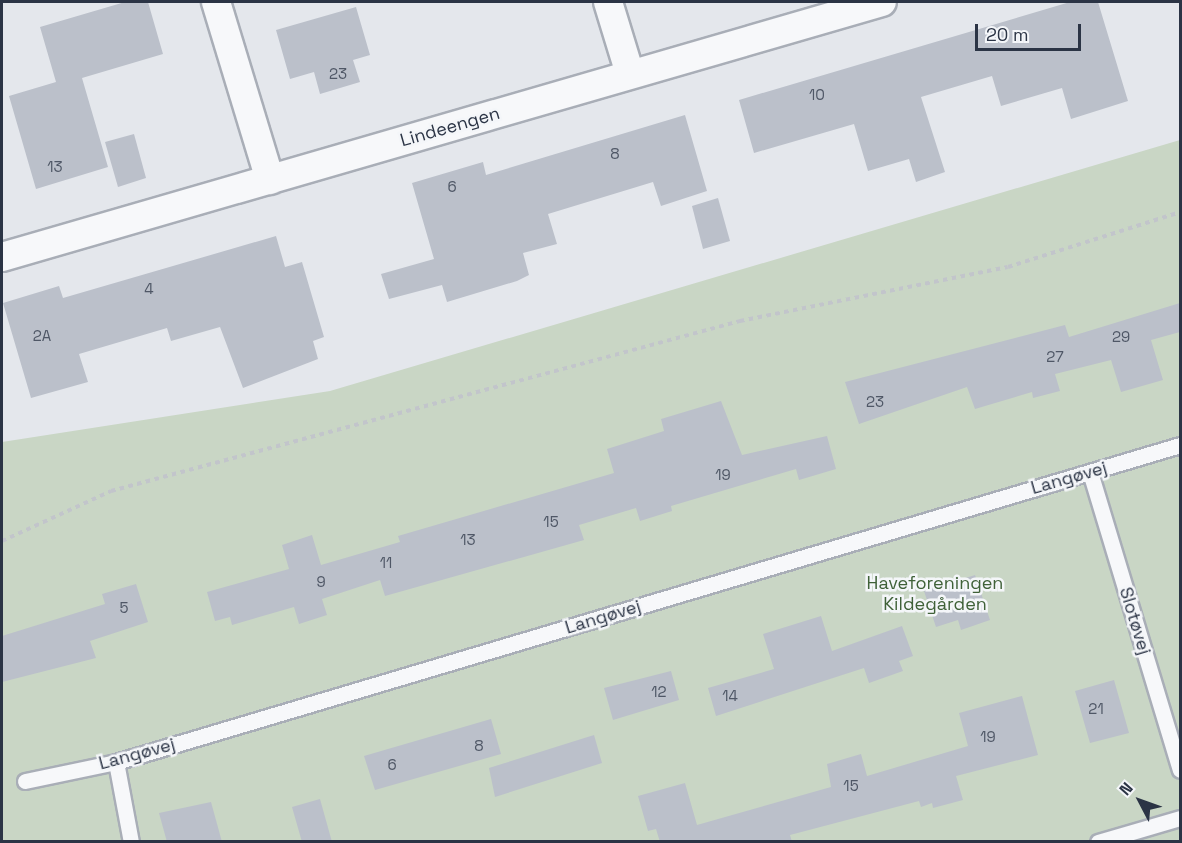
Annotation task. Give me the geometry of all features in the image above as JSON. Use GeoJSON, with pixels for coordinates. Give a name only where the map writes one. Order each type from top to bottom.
{"type":"FeatureCollection","features":[{"type":"Feature","properties":{"kind":"street"},"geometry":{"type":"LineString","coordinates":[[216,2],[270,180]]}},
{"type":"Feature","properties":{"kind":"street"},"geometry":{"type":"LineString","coordinates":[[608,2],[630,74]]}},
{"type":"Feature","properties":{"kind":"street","name":"Lindeengen"},"geometry":{"type":"LineString","coordinates":[[3,252],[270,180],[882,2]]}},
{"type":"Feature","properties":{"kind":"lane","name":"Langøvej"},"geometry":{"type":"LineString","coordinates":[[25,781],[116,762],[1180,445]]}},
{"type":"Feature","properties":{"kind":"lane","name":"Slotøvej"},"geometry":{"type":"LineString","coordinates":[[1090,472],[1180,770]]}},
{"type":"Feature","properties":{"kind":"lane"},"geometry":{"type":"LineString","coordinates":[[116,762],[132,842]]}},
{"type":"Feature","properties":{"kind":"lane"},"geometry":{"type":"LineString","coordinates":[[1098,842],[1180,818]]}},
{"type":"Feature","properties":{"kind":"path"},"geometry":{"type":"LineString","coordinates":[[2,541],[111,491],[740,321],[1008,267],[1180,212]]}},
{"type":"Feature","properties":{"kind":"green space","name":"Haveforeningen Kildegården"},"geometry":{"type":"Polygon","coordinates":[[[1180,140],[1180,841],[2,842],[2,442],[330,391],[1180,140]]]}},
{"type":"Feature","properties":{"kind":"building"},"geometry":{"type":"Polygon","coordinates":[[[125,2],[148,2],[163,54],[82,78],[108,167],[36,189],[9,96],[56,82],[40,27],[125,2]]]}},
{"type":"Feature","properties":{"kind":"building"},"geometry":{"type":"Polygon","coordinates":[[[1070,2],[1098,2],[1128,101],[1071,119],[1062,88],[1001,106],[992,76],[921,97],[945,172],[916,182],[909,159],[868,171],[854,124],[754,153],[739,100],[1070,2]]]}},
{"type":"Feature","properties":{"kind":"building"},"geometry":{"type":"Polygon","coordinates":[[[356,7],[370,55],[353,60],[360,82],[320,94],[314,72],[290,79],[276,30],[356,7]]]}},
{"type":"Feature","properties":{"kind":"building"},"geometry":{"type":"Polygon","coordinates":[[[685,115],[707,191],[661,206],[653,182],[548,214],[557,244],[523,253],[529,275],[517,281],[447,302],[442,285],[389,299],[381,274],[434,259],[412,183],[483,162],[486,175],[685,115]]]}},
{"type":"Feature","properties":{"kind":"building"},"geometry":{"type":"Polygon","coordinates":[[[134,134],[146,178],[118,187],[105,142],[134,134]]]}},
{"type":"Feature","properties":{"kind":"building"},"geometry":{"type":"Polygon","coordinates":[[[718,198],[730,241],[703,249],[692,206],[718,198]]]}},
{"type":"Feature","properties":{"kind":"building"},"geometry":{"type":"Polygon","coordinates":[[[276,236],[285,267],[302,262],[324,337],[313,341],[318,359],[243,388],[220,327],[171,341],[167,328],[79,354],[88,382],[31,398],[3,303],[59,286],[63,298],[276,236]]]}},
{"type":"Feature","properties":{"kind":"building"},"geometry":{"type":"Polygon","coordinates":[[[1180,303],[1180,332],[1151,340],[1163,380],[1121,392],[1111,360],[1055,374],[1060,391],[1033,398],[1032,392],[975,409],[967,387],[859,424],[845,382],[1065,325],[1069,337],[1180,303]]]}},
{"type":"Feature","properties":{"kind":"building"},"geometry":{"type":"Polygon","coordinates":[[[721,401],[742,455],[827,436],[836,469],[799,480],[796,469],[671,506],[672,511],[640,521],[636,508],[579,525],[584,540],[385,596],[380,580],[322,599],[327,615],[299,624],[294,607],[232,625],[230,617],[215,621],[207,592],[289,569],[282,545],[312,535],[321,565],[400,542],[398,536],[614,473],[607,449],[664,431],[661,419],[721,401]]]}},
{"type":"Feature","properties":{"kind":"building"},"geometry":{"type":"Polygon","coordinates":[[[975,575],[990,620],[961,630],[958,620],[936,627],[924,591],[975,575]]]}},
{"type":"Feature","properties":{"kind":"building"},"geometry":{"type":"Polygon","coordinates":[[[136,584],[148,622],[90,641],[96,658],[2,682],[2,636],[105,604],[102,594],[136,584]]]}},
{"type":"Feature","properties":{"kind":"building"},"geometry":{"type":"Polygon","coordinates":[[[821,616],[832,651],[902,626],[913,656],[899,661],[903,671],[869,683],[864,668],[716,716],[708,688],[774,669],[763,634],[821,616]]]}},
{"type":"Feature","properties":{"kind":"building"},"geometry":{"type":"Polygon","coordinates":[[[671,671],[679,700],[613,720],[604,688],[671,671]]]}},
{"type":"Feature","properties":{"kind":"building"},"geometry":{"type":"Polygon","coordinates":[[[1114,680],[1129,733],[1090,743],[1075,691],[1114,680]]]}},
{"type":"Feature","properties":{"kind":"building"},"geometry":{"type":"Polygon","coordinates":[[[1022,696],[1038,755],[956,776],[963,800],[933,808],[932,803],[921,807],[919,801],[790,835],[792,842],[660,842],[656,829],[648,831],[638,796],[685,783],[697,825],[831,787],[827,764],[861,754],[867,776],[968,746],[959,713],[1022,696]]]}},
{"type":"Feature","properties":{"kind":"building"},"geometry":{"type":"Polygon","coordinates":[[[491,719],[501,754],[375,790],[364,756],[491,719]]]}},
{"type":"Feature","properties":{"kind":"building"},"geometry":{"type":"Polygon","coordinates":[[[594,735],[602,763],[495,797],[489,768],[594,735]]]}},
{"type":"Feature","properties":{"kind":"building"},"geometry":{"type":"Polygon","coordinates":[[[320,799],[332,842],[302,842],[292,807],[320,799]]]}},
{"type":"Feature","properties":{"kind":"building"},"geometry":{"type":"Polygon","coordinates":[[[211,802],[222,842],[167,842],[159,813],[211,802]]]}}]}
